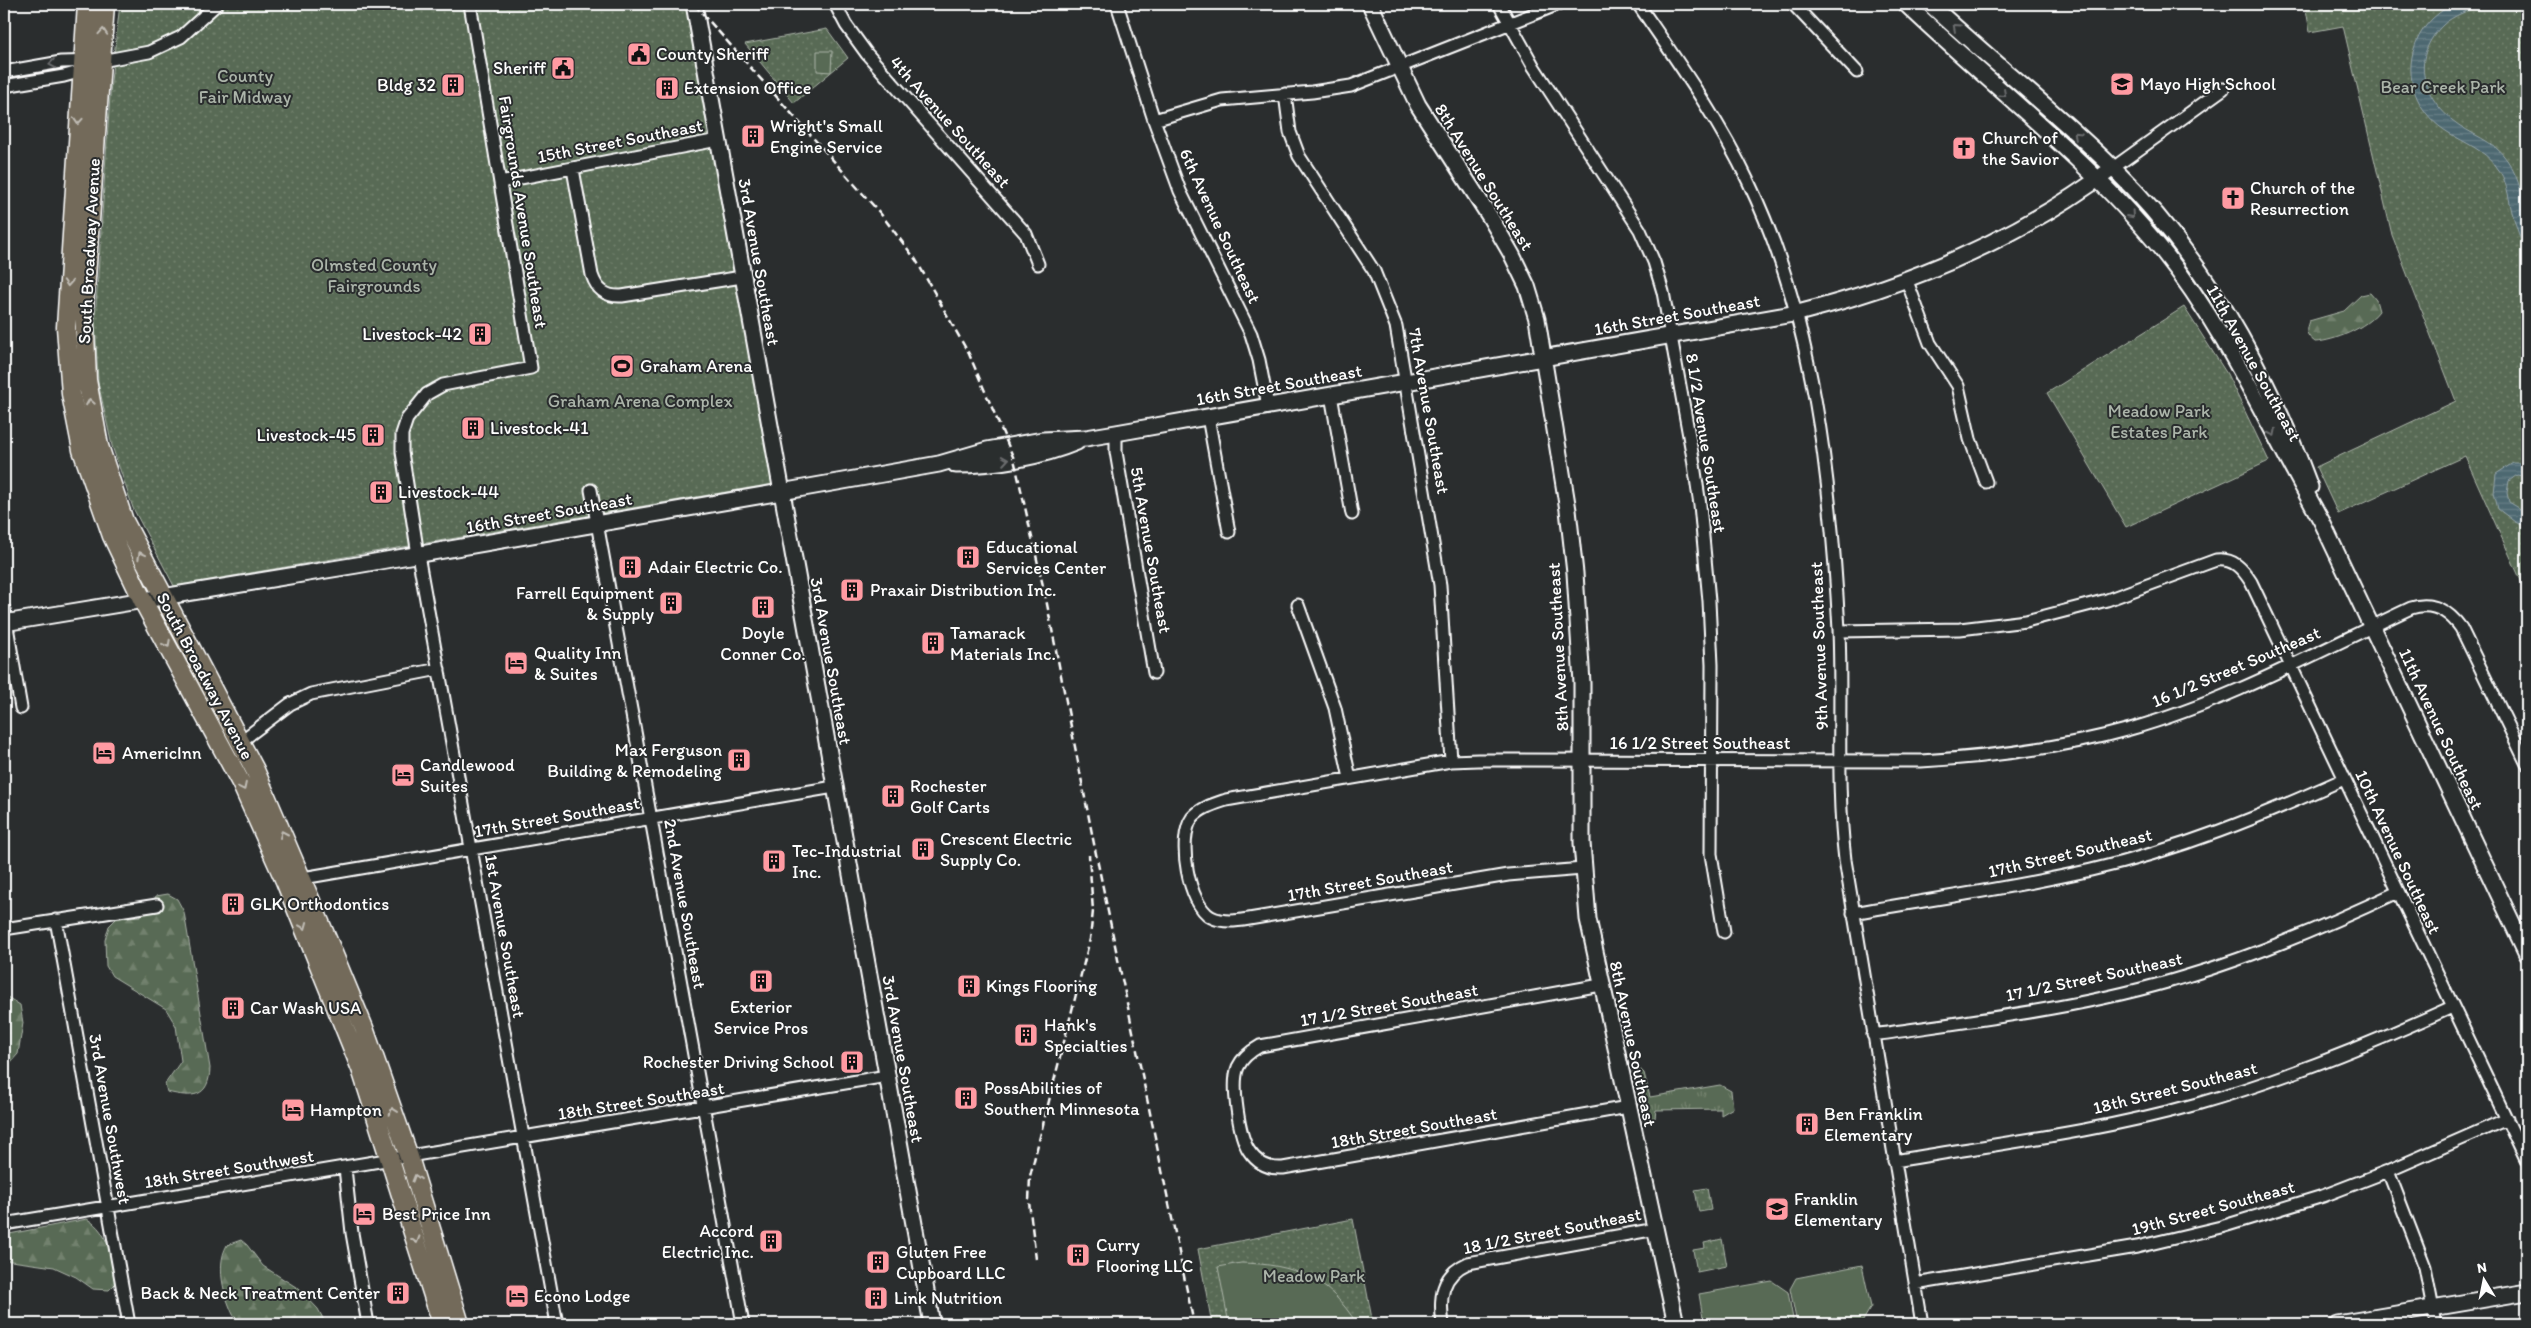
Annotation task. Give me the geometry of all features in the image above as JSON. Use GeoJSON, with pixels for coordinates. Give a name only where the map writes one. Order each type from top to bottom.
{"type":"FeatureCollection","features":[{"type":"Feature","properties":{"kind":"main road","name":"South Broadway Avenue"},"geometry":{"type":"LineString","coordinates":[[87,4],[66,313],[71,394],[82,450],[101,508],[143,601],[294,880],[364,1028],[442,1324]]}},
{"type":"Feature","properties":{"kind":"main road","name":"South Broadway Avenue"},"geometry":{"type":"LineString","coordinates":[[105,4],[84,308],[87,380],[99,446],[117,503],[132,537],[240,742],[294,880]]}},
{"type":"Feature","properties":{"kind":"main road","name":"3rd Avenue Southeast"},"geometry":{"type":"LineString","coordinates":[[694,4],[887,1076],[929,1324]]}},
{"type":"Feature","properties":{"kind":"main road","name":"8th Avenue Southeast"},"geometry":{"type":"LineString","coordinates":[[1370,4],[1399,69],[1430,125],[1490,216],[1512,255],[1532,302],[1544,358],[1568,510],[1575,572],[1582,684],[1583,869],[1588,919],[1676,1324]]}},
{"type":"Feature","properties":{"kind":"main road","name":"11th Avenue Southeast"},"geometry":{"type":"LineString","coordinates":[[1906,4],[2098,179],[2162,251],[2204,309],[2232,355],[2291,468],[2321,520],[2527,954]]}},
{"type":"Feature","properties":{"kind":"main road","name":"11th Avenue Southeast"},"geometry":{"type":"LineString","coordinates":[[1930,4],[2113,168],[2165,225],[2227,311],[2253,357],[2289,432],[2321,520]]}},
{"type":"Feature","properties":{"kind":"main road","name":"16th Street Southeast"},"geometry":{"type":"LineString","coordinates":[[5,618],[165,598],[418,555],[939,464],[987,450],[1043,440],[1086,438],[1116,433],[1798,313],[1849,300],[1907,281],[1998,241],[2113,168]]}},
{"type":"Feature","properties":{"kind":"main road","name":"South Broadway Avenue"},"geometry":{"type":"LineString","coordinates":[[400,1159],[460,1324]]}},
{"type":"Feature","properties":{"kind":"main road"},"geometry":{"type":"LineString","coordinates":[[2337,1324],[2527,1292]]}},
{"type":"Feature","properties":{"kind":"street","name":"Fairgrounds Avenue Southeast"},"geometry":{"type":"LineString","coordinates":[[470,4],[532,368]]}},
{"type":"Feature","properties":{"kind":"street","name":"4th Avenue Southeast"},"geometry":{"type":"LineString","coordinates":[[835,4],[858,43],[1026,234],[1038,264]]}},
{"type":"Feature","properties":{"kind":"street","name":"6th Avenue Southeast"},"geometry":{"type":"LineString","coordinates":[[1116,4],[1154,120],[1192,218],[1251,334],[1260,360],[1268,406]]}},
{"type":"Feature","properties":{"kind":"street","name":"8 1/2 Avenue Southeast"},"geometry":{"type":"LineString","coordinates":[[1499,4],[1553,98],[1640,230],[1659,276],[1693,458],[1707,582],[1712,665],[1712,863],[1724,932]]}},
{"type":"Feature","properties":{"kind":"street"},"geometry":{"type":"LineString","coordinates":[[1154,120],[1222,100],[1351,86],[1399,69],[1559,4]]}},
{"type":"Feature","properties":{"kind":"street","name":"9th Avenue Southeast"},"geometry":{"type":"LineString","coordinates":[[1638,4],[1695,88],[1735,155],[1770,234],[1798,313],[1823,459],[1835,571],[1839,631],[1842,836],[1852,913],[1922,1324]]}},
{"type":"Feature","properties":{"kind":"street"},"geometry":{"type":"LineString","coordinates":[[1793,4],[1857,72]]}},
{"type":"Feature","properties":{"kind":"street"},"geometry":{"type":"LineString","coordinates":[[4,86],[101,61],[139,55],[164,46],[181,37],[211,5]]}},
{"type":"Feature","properties":{"kind":"street"},"geometry":{"type":"LineString","coordinates":[[4,72],[82,66]]}},
{"type":"Feature","properties":{"kind":"street","name":"16th Street Southeast"},"geometry":{"type":"LineString","coordinates":[[2113,168],[2223,89]]}},
{"type":"Feature","properties":{"kind":"street","name":"7th Avenue Southeast"},"geometry":{"type":"LineString","coordinates":[[1285,94],[1290,132],[1299,156],[1374,270],[1396,326],[1440,585],[1450,762]]}},
{"type":"Feature","properties":{"kind":"street","name":"15th Street Southeast"},"geometry":{"type":"LineString","coordinates":[[500,182],[718,140]]}},
{"type":"Feature","properties":{"kind":"street"},"geometry":{"type":"LineString","coordinates":[[573,169],[592,275],[597,288],[602,292],[608,295],[622,296],[742,277]]}},
{"type":"Feature","properties":{"kind":"street"},"geometry":{"type":"LineString","coordinates":[[1907,281],[1930,342],[1958,386],[1970,439],[1986,482]]}},
{"type":"Feature","properties":{"kind":"street","name":"1st Avenue Southeast"},"geometry":{"type":"LineString","coordinates":[[532,368],[443,385],[427,394],[407,419],[402,434],[402,452],[418,555],[557,1324]]}},
{"type":"Feature","properties":{"kind":"street"},"geometry":{"type":"LineString","coordinates":[[1331,395],[1352,514]]}},
{"type":"Feature","properties":{"kind":"street"},"geometry":{"type":"LineString","coordinates":[[1208,417],[1229,532]]}},
{"type":"Feature","properties":{"kind":"street","name":"5th Avenue Southeast"},"geometry":{"type":"LineString","coordinates":[[1116,433],[1116,452],[1154,673]]}},
{"type":"Feature","properties":{"kind":"street","name":"2nd Avenue Southeast"},"geometry":{"type":"LineString","coordinates":[[591,490],[743,1324]]}},
{"type":"Feature","properties":{"kind":"street","name":"10th Avenue Southeast"},"geometry":{"type":"LineString","coordinates":[[1839,631],[1960,629],[2026,621],[2107,600],[2210,561],[2220,559],[2231,561],[2243,570],[2251,582],[2527,1162]]}},
{"type":"Feature","properties":{"kind":"street"},"geometry":{"type":"LineString","coordinates":[[1298,605],[1335,708],[1350,778]]}},
{"type":"Feature","properties":{"kind":"street","name":"16 1/2 Street Southeast"},"geometry":{"type":"LineString","coordinates":[[1190,877],[1185,836],[1192,818],[1203,809],[1226,800],[1450,762],[1581,760],[1841,761],[1950,759],[2018,752],[2090,740],[2178,713],[2421,606],[2436,607],[2452,616],[2465,636],[2527,764]]}},
{"type":"Feature","properties":{"kind":"street"},"geometry":{"type":"LineString","coordinates":[[5,618],[21,708]]}},
{"type":"Feature","properties":{"kind":"street"},"geometry":{"type":"LineString","coordinates":[[240,742],[290,704],[311,694],[439,669]]}},
{"type":"Feature","properties":{"kind":"street","name":"17th Street Southeast"},"geometry":{"type":"LineString","coordinates":[[1852,913],[2046,879],[2135,858],[2241,823],[2344,779]]}},
{"type":"Feature","properties":{"kind":"street","name":"17th Street Southeast"},"geometry":{"type":"LineString","coordinates":[[294,880],[834,787]]}},
{"type":"Feature","properties":{"kind":"street","name":"17th Street Southeast"},"geometry":{"type":"LineString","coordinates":[[1190,877],[1194,894],[1203,910],[1214,918],[1230,921],[1508,875],[1583,869]]}},
{"type":"Feature","properties":{"kind":"street","name":"17 1/2 Street Southeast"},"geometry":{"type":"LineString","coordinates":[[1872,1035],[2068,1005],[2183,978],[2272,948],[2334,923],[2398,892]]}},
{"type":"Feature","properties":{"kind":"street"},"geometry":{"type":"LineString","coordinates":[[4,929],[157,905]]}},
{"type":"Feature","properties":{"kind":"street","name":"3rd Avenue Southwest"},"geometry":{"type":"LineString","coordinates":[[56,920],[129,1324]]}},
{"type":"Feature","properties":{"kind":"street","name":"17 1/2 Street Southeast"},"geometry":{"type":"LineString","coordinates":[[1239,1114],[1235,1085],[1237,1070],[1246,1055],[1260,1046],[1601,985]]}},
{"type":"Feature","properties":{"kind":"street","name":"18th Street Southeast"},"geometry":{"type":"LineString","coordinates":[[1894,1161],[2076,1130],[2195,1104],[2255,1087],[2316,1065],[2452,1006]]}},
{"type":"Feature","properties":{"kind":"street","name":"18th Street Southeast"},"geometry":{"type":"LineString","coordinates":[[400,1159],[887,1076]]}},
{"type":"Feature","properties":{"kind":"street","name":"18th Street Southeast"},"geometry":{"type":"LineString","coordinates":[[1239,1114],[1250,1152],[1264,1164],[1278,1168],[1628,1108]]}},
{"type":"Feature","properties":{"kind":"street","name":"19th Street Southeast"},"geometry":{"type":"LineString","coordinates":[[1915,1284],[2180,1238],[2314,1199],[2388,1172],[2507,1119]]}},
{"type":"Feature","properties":{"kind":"street","name":"18th Street Southwest"},"geometry":{"type":"LineString","coordinates":[[4,1224],[400,1159]]}},
{"type":"Feature","properties":{"kind":"street"},"geometry":{"type":"LineString","coordinates":[[345,1168],[352,1233],[368,1324]]}},
{"type":"Feature","properties":{"kind":"street"},"geometry":{"type":"LineString","coordinates":[[2388,1172],[2423,1262],[2436,1324]]}},
{"type":"Feature","properties":{"kind":"street","name":"18 1/2 Street Southeast"},"geometry":{"type":"LineString","coordinates":[[1443,1324],[1440,1308],[1442,1288],[1453,1272],[1468,1263],[1656,1229]]}},
{"type":"Feature","properties":{"kind":"green space","name":"Olmsted County Fairgrounds"},"geometry":{"type":"Polygon","coordinates":[[[120,4],[688,4],[773,484],[174,586],[133,508],[112,446],[98,382],[95,320],[111,81],[120,4]]]}},
{"type":"Feature","properties":{"kind":"green space","name":"Bear Creek Park"},"geometry":{"type":"Polygon","coordinates":[[[2305,4],[2527,4],[2527,594],[2465,456],[2338,514],[2316,467],[2456,401],[2392,235],[2343,26],[2310,32],[2305,4]]]}},
{"type":"Feature","properties":{"kind":"green space"},"geometry":{"type":"Polygon","coordinates":[[[827,29],[848,58],[794,103],[745,44],[827,29]]]}},
{"type":"Feature","properties":{"kind":"green space"},"geometry":{"type":"Polygon","coordinates":[[[817,51],[832,51],[831,72],[817,71],[817,51]]]}},
{"type":"Feature","properties":{"kind":"green space"},"geometry":{"type":"Polygon","coordinates":[[[2370,293],[2376,300],[2379,311],[2366,323],[2341,336],[2323,341],[2315,342],[2308,335],[2309,321],[2344,311],[2361,295],[2370,293]]]}},
{"type":"Feature","properties":{"kind":"green space","name":"Meadow Park Estates Park"},"geometry":{"type":"Polygon","coordinates":[[[2184,307],[2227,374],[2269,461],[2126,527],[2047,393],[2184,307]]]}},
{"type":"Feature","properties":{"kind":"green space"},"geometry":{"type":"Polygon","coordinates":[[[168,894],[177,899],[184,912],[210,1068],[207,1085],[198,1094],[192,1095],[167,1092],[165,1084],[181,1061],[176,1026],[166,1009],[112,976],[106,966],[105,940],[109,926],[117,918],[140,916],[147,911],[156,896],[168,894]]]}},
{"type":"Feature","properties":{"kind":"green space"},"geometry":{"type":"Polygon","coordinates":[[[4,995],[20,1005],[23,1023],[18,1054],[10,1063],[7,1077],[10,1093],[4,1110],[4,995]]]}},
{"type":"Feature","properties":{"kind":"green space"},"geometry":{"type":"Polygon","coordinates":[[[1640,1069],[1644,1073],[1650,1097],[1720,1085],[1731,1091],[1733,1108],[1721,1115],[1721,1109],[1656,1110],[1655,1118],[1645,1120],[1633,1071],[1640,1069]]]}},
{"type":"Feature","properties":{"kind":"green space"},"geometry":{"type":"Polygon","coordinates":[[[1707,1188],[1711,1210],[1699,1212],[1695,1190],[1707,1188]]]}},
{"type":"Feature","properties":{"kind":"green space"},"geometry":{"type":"Polygon","coordinates":[[[87,1219],[101,1231],[108,1247],[115,1284],[109,1290],[93,1289],[76,1277],[54,1267],[4,1260],[4,1235],[87,1219]]]}},
{"type":"Feature","properties":{"kind":"green space","name":"Meadow Park"},"geometry":{"type":"Polygon","coordinates":[[[1353,1219],[1373,1324],[1212,1324],[1198,1249],[1353,1219]]]}},
{"type":"Feature","properties":{"kind":"green space"},"geometry":{"type":"Polygon","coordinates":[[[1722,1239],[1727,1266],[1697,1272],[1693,1250],[1705,1248],[1704,1243],[1722,1239]]]}},
{"type":"Feature","properties":{"kind":"green space"},"geometry":{"type":"Polygon","coordinates":[[[241,1240],[263,1266],[299,1289],[318,1309],[326,1324],[238,1324],[229,1306],[223,1285],[222,1264],[223,1254],[227,1245],[241,1240]]]}},
{"type":"Feature","properties":{"kind":"green space"},"geometry":{"type":"Polygon","coordinates":[[[1241,1263],[1278,1266],[1308,1277],[1334,1295],[1357,1324],[1229,1324],[1218,1267],[1241,1263]]]}},
{"type":"Feature","properties":{"kind":"green space"},"geometry":{"type":"Polygon","coordinates":[[[1862,1265],[1871,1307],[1861,1324],[1797,1324],[1790,1289],[1796,1278],[1862,1265]]]}},
{"type":"Feature","properties":{"kind":"green space"},"geometry":{"type":"Polygon","coordinates":[[[1772,1281],[1788,1292],[1794,1324],[1704,1324],[1699,1294],[1772,1281]]]}},
{"type":"Feature","properties":{"kind":"water"},"geometry":{"type":"Polygon","coordinates":[[[2453,4],[2483,4],[2452,18],[2433,37],[2427,49],[2424,62],[2427,87],[2441,110],[2459,125],[2495,147],[2507,160],[2522,194],[2526,218],[2527,255],[2515,223],[2505,182],[2500,171],[2486,156],[2449,133],[2430,118],[2417,98],[2413,87],[2411,64],[2419,36],[2433,18],[2453,4]]]}},
{"type":"Feature","properties":{"kind":"water"},"geometry":{"type":"Polygon","coordinates":[[[2513,463],[2527,463],[2527,477],[2517,475],[2509,481],[2507,493],[2509,502],[2527,513],[2527,527],[2515,522],[2498,509],[2494,493],[2496,474],[2513,463]]]}},
{"type":"Feature","properties":{"kind":"railway"},"geometry":{"type":"LineString","coordinates":[[694,4],[880,213],[916,260],[969,354],[1014,459],[1046,599],[1096,854],[1194,1324]]}},
{"type":"Feature","properties":{"kind":"railway"},"geometry":{"type":"LineString","coordinates":[[1036,1259],[1029,1202],[1030,1176],[1090,939],[1093,911],[1089,855]]}},
{"type":"Feature","properties":{"kind":"place","name":"County Sheriff"},"geometry":{"type":"Point","coordinates":[639,54]}},
{"type":"Feature","properties":{"kind":"place","name":"Sheriff"},"geometry":{"type":"Point","coordinates":[563,68]}},
{"type":"Feature","properties":{"kind":"place","name":"Mayo High School"},"geometry":{"type":"Point","coordinates":[2122,84]}},
{"type":"Feature","properties":{"kind":"place","name":"Bldg 32"},"geometry":{"type":"Point","coordinates":[453,85]}},
{"type":"Feature","properties":{"kind":"place","name":"Extension Office"},"geometry":{"type":"Point","coordinates":[667,88]}},
{"type":"Feature","properties":{"kind":"place","name":"Wright's Small Engine Service"},"geometry":{"type":"Point","coordinates":[753,136]}},
{"type":"Feature","properties":{"kind":"place","name":"Church of the Savior"},"geometry":{"type":"Point","coordinates":[1964,148]}},
{"type":"Feature","properties":{"kind":"place","name":"Church of the Resurrection"},"geometry":{"type":"Point","coordinates":[2233,198]}},
{"type":"Feature","properties":{"kind":"place","name":"Livestock-42"},"geometry":{"type":"Point","coordinates":[480,334]}},
{"type":"Feature","properties":{"kind":"place","name":"Graham Arena"},"geometry":{"type":"Point","coordinates":[622,366]}},
{"type":"Feature","properties":{"kind":"place","name":"Livestock-41"},"geometry":{"type":"Point","coordinates":[473,428]}},
{"type":"Feature","properties":{"kind":"place","name":"Livestock-45"},"geometry":{"type":"Point","coordinates":[373,435]}},
{"type":"Feature","properties":{"kind":"place","name":"Livestock-44"},"geometry":{"type":"Point","coordinates":[381,492]}},
{"type":"Feature","properties":{"kind":"place","name":"Educational Services Center"},"geometry":{"type":"Point","coordinates":[968,557]}},
{"type":"Feature","properties":{"kind":"place","name":"Adair Electric Co."},"geometry":{"type":"Point","coordinates":[630,567]}},
{"type":"Feature","properties":{"kind":"place","name":"Praxair Distribution Inc."},"geometry":{"type":"Point","coordinates":[852,590]}},
{"type":"Feature","properties":{"kind":"place","name":"Farrell Equipment & Supply"},"geometry":{"type":"Point","coordinates":[671,603]}},
{"type":"Feature","properties":{"kind":"place","name":"Doyle Conner Co."},"geometry":{"type":"Point","coordinates":[763,607]}},
{"type":"Feature","properties":{"kind":"place","name":"Tamarack Materials Inc."},"geometry":{"type":"Point","coordinates":[933,643]}},
{"type":"Feature","properties":{"kind":"place","name":"Quality Inn & Suites"},"geometry":{"type":"Point","coordinates":[516,663]}},
{"type":"Feature","properties":{"kind":"place","name":"AmericInn"},"geometry":{"type":"Point","coordinates":[104,753]}},
{"type":"Feature","properties":{"kind":"place","name":"Max Ferguson Building & Remodeling"},"geometry":{"type":"Point","coordinates":[739,760]}},
{"type":"Feature","properties":{"kind":"place","name":"Candlewood Suites"},"geometry":{"type":"Point","coordinates":[403,775]}},
{"type":"Feature","properties":{"kind":"place","name":"Rochester Golf Carts"},"geometry":{"type":"Point","coordinates":[893,796]}},
{"type":"Feature","properties":{"kind":"place","name":"Crescent Electric Supply Co."},"geometry":{"type":"Point","coordinates":[923,849]}},
{"type":"Feature","properties":{"kind":"place","name":"Tec-Industrial Inc."},"geometry":{"type":"Point","coordinates":[774,861]}},
{"type":"Feature","properties":{"kind":"place","name":"GLK Orthodontics"},"geometry":{"type":"Point","coordinates":[233,904]}},
{"type":"Feature","properties":{"kind":"place","name":"Exterior Service Pros"},"geometry":{"type":"Point","coordinates":[761,981]}},
{"type":"Feature","properties":{"kind":"place","name":"Kings Flooring"},"geometry":{"type":"Point","coordinates":[969,986]}},
{"type":"Feature","properties":{"kind":"place","name":"Car Wash USA"},"geometry":{"type":"Point","coordinates":[233,1008]}},
{"type":"Feature","properties":{"kind":"place","name":"Hank's Specialties"},"geometry":{"type":"Point","coordinates":[1026,1035]}},
{"type":"Feature","properties":{"kind":"place","name":"Rochester Driving School"},"geometry":{"type":"Point","coordinates":[852,1062]}},
{"type":"Feature","properties":{"kind":"place","name":"PossAbilities of Southern Minnesota"},"geometry":{"type":"Point","coordinates":[966,1098]}},
{"type":"Feature","properties":{"kind":"place","name":"Hampton"},"geometry":{"type":"Point","coordinates":[293,1110]}},
{"type":"Feature","properties":{"kind":"place","name":"Ben Franklin Elementary"},"geometry":{"type":"Point","coordinates":[1807,1124]}},
{"type":"Feature","properties":{"kind":"place","name":"Franklin Elementary"},"geometry":{"type":"Point","coordinates":[1777,1209]}},
{"type":"Feature","properties":{"kind":"place","name":"Best Price Inn"},"geometry":{"type":"Point","coordinates":[364,1214]}},
{"type":"Feature","properties":{"kind":"place","name":"Accord Electric Inc."},"geometry":{"type":"Point","coordinates":[771,1241]}},
{"type":"Feature","properties":{"kind":"place","name":"Curry Flooring LLC"},"geometry":{"type":"Point","coordinates":[1078,1255]}},
{"type":"Feature","properties":{"kind":"place","name":"Gluten Free Cupboard LLC"},"geometry":{"type":"Point","coordinates":[878,1262]}},
{"type":"Feature","properties":{"kind":"place","name":"Back & Neck Treatment Center"},"geometry":{"type":"Point","coordinates":[398,1293]}},
{"type":"Feature","properties":{"kind":"place","name":"Econo Lodge"},"geometry":{"type":"Point","coordinates":[517,1296]}},
{"type":"Feature","properties":{"kind":"place","name":"Link Nutrition"},"geometry":{"type":"Point","coordinates":[876,1298]}},
{"type":"Feature","properties":{"kind":"park label","name":"County Fair Midway"},"geometry":{"type":"Point","coordinates":[245,86]}},
{"type":"Feature","properties":{"kind":"park label","name":"Graham Arena Complex"},"geometry":{"type":"Point","coordinates":[640,401]}}]}
